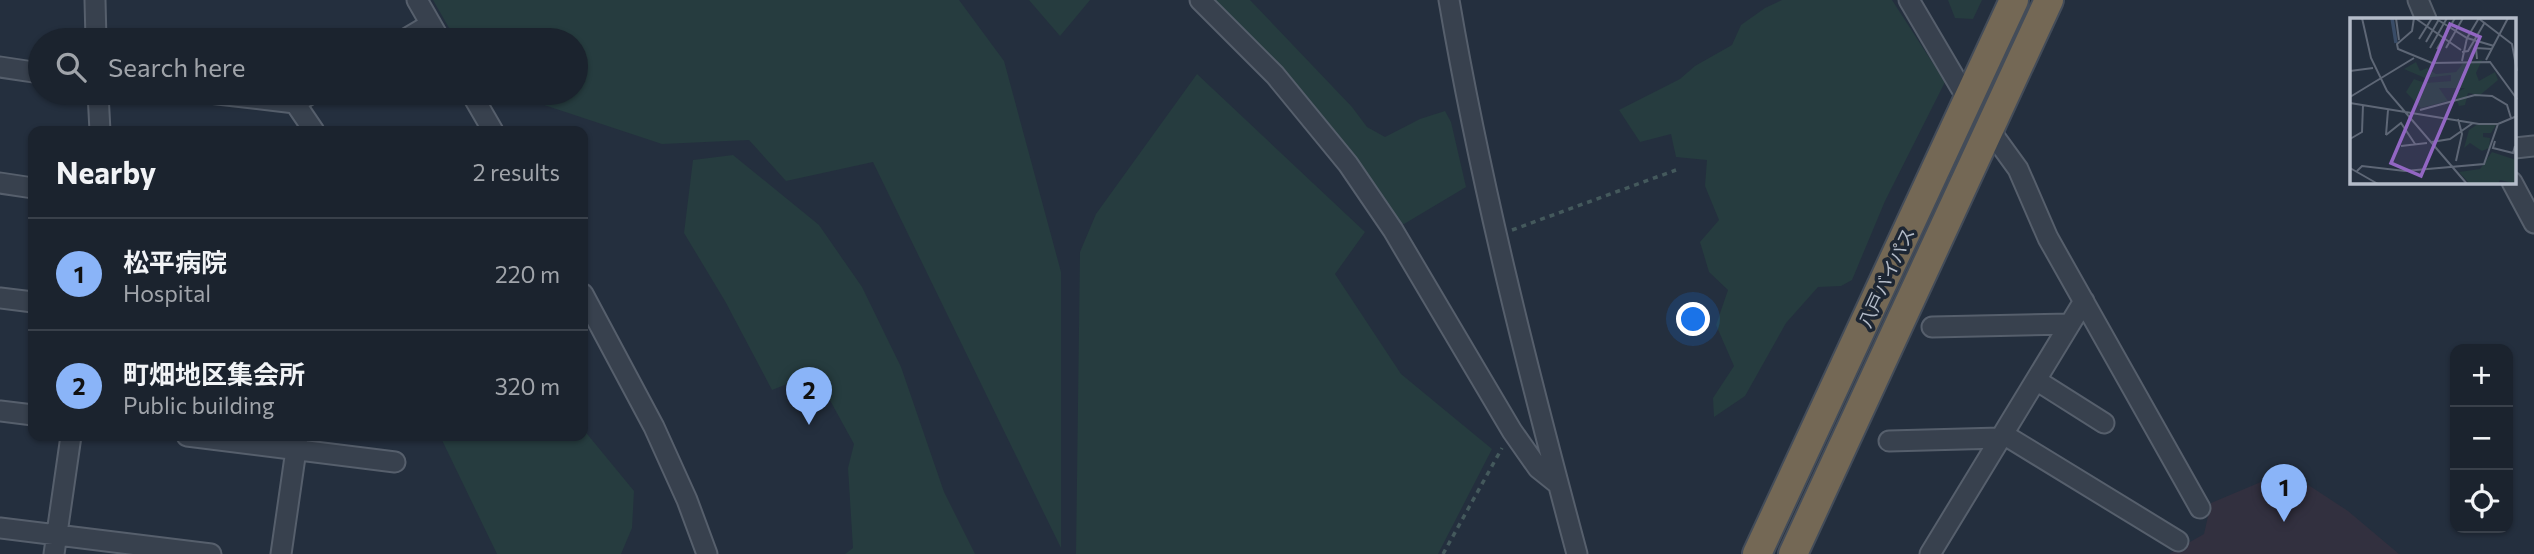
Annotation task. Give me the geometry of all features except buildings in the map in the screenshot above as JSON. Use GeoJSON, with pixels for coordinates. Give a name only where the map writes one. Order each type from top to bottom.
{"type":"FeatureCollection","features":[{"type":"Feature","properties":{"kind":"highway","name":"八戸バイパス"},"geometry":{"type":"LineString","coordinates":[[1757,554],[2014,0]]}},
{"type":"Feature","properties":{"kind":"highway","name":"八戸バイパス"},"geometry":{"type":"LineString","coordinates":[[1793,554],[2049,0]]}},
{"type":"Feature","properties":{"kind":"street"},"geometry":{"type":"LineString","coordinates":[[95,0],[96,28]]}},
{"type":"Feature","properties":{"kind":"street"},"geometry":{"type":"LineString","coordinates":[[417,0],[434,28]]}},
{"type":"Feature","properties":{"kind":"street"},"geometry":{"type":"LineString","coordinates":[[1200,0],[1275,75],[1348,164],[1393,230],[1512,431],[1538,468],[1558,484]]}},
{"type":"Feature","properties":{"kind":"street"},"geometry":{"type":"LineString","coordinates":[[1449,0],[1497,236],[1577,554]]}},
{"type":"Feature","properties":{"kind":"street"},"geometry":{"type":"LineString","coordinates":[[1909,0],[1968,100]]}},
{"type":"Feature","properties":{"kind":"street"},"geometry":{"type":"LineString","coordinates":[[2418,0],[2426,18]]}},
{"type":"Feature","properties":{"kind":"street"},"geometry":{"type":"LineString","coordinates":[[0,67],[28,71]]}},
{"type":"Feature","properties":{"kind":"street"},"geometry":{"type":"LineString","coordinates":[[99,105],[100,126]]}},
{"type":"Feature","properties":{"kind":"street"},"geometry":{"type":"LineString","coordinates":[[306,105],[312,126]]}},
{"type":"Feature","properties":{"kind":"street"},"geometry":{"type":"LineString","coordinates":[[476,105],[485,126]]}},
{"type":"Feature","properties":{"kind":"street"},"geometry":{"type":"LineString","coordinates":[[1989,129],[2018,169],[2048,238],[2200,508]]}},
{"type":"Feature","properties":{"kind":"street"},"geometry":{"type":"LineString","coordinates":[[2516,148],[2534,146]]}},
{"type":"Feature","properties":{"kind":"street"},"geometry":{"type":"LineString","coordinates":[[0,183],[28,187]]}},
{"type":"Feature","properties":{"kind":"street"},"geometry":{"type":"LineString","coordinates":[[2513,184],[2534,223]]}},
{"type":"Feature","properties":{"kind":"street"},"geometry":{"type":"LineString","coordinates":[[0,298],[28,301]]}},
{"type":"Feature","properties":{"kind":"street"},"geometry":{"type":"LineString","coordinates":[[1930,554],[2084,301]]}},
{"type":"Feature","properties":{"kind":"street"},"geometry":{"type":"LineString","coordinates":[[588,303],[654,427],[687,500],[707,554]]}},
{"type":"Feature","properties":{"kind":"street"},"geometry":{"type":"LineString","coordinates":[[1931,327],[2070,324]]}},
{"type":"Feature","properties":{"kind":"street"},"geometry":{"type":"LineString","coordinates":[[2036,380],[2105,424]]}},
{"type":"Feature","properties":{"kind":"street"},"geometry":{"type":"LineString","coordinates":[[0,411],[28,414]]}},
{"type":"Feature","properties":{"kind":"street"},"geometry":{"type":"LineString","coordinates":[[1889,441],[2002,436],[2179,541]]}},
{"type":"Feature","properties":{"kind":"street"},"geometry":{"type":"LineString","coordinates":[[54,554],[70,441]]}},
{"type":"Feature","properties":{"kind":"street"},"geometry":{"type":"LineString","coordinates":[[266,441],[297,443],[395,462]]}},
{"type":"Feature","properties":{"kind":"street"},"geometry":{"type":"LineString","coordinates":[[281,554],[297,443]]}},
{"type":"Feature","properties":{"kind":"street"},"geometry":{"type":"LineString","coordinates":[[0,528],[211,554]]}},
{"type":"Feature","properties":{"kind":"path"},"geometry":{"type":"LineString","coordinates":[[1497,236],[1676,170]]}},
{"type":"Feature","properties":{"kind":"path"},"geometry":{"type":"LineString","coordinates":[[1443,554],[1512,431]]}},
{"type":"Feature","properties":{"kind":"shaded area"},"geometry":{"type":"Polygon","coordinates":[[[2287,471],[2348,511],[2399,554],[2169,554],[2204,534],[2211,503],[2287,471]]]}},
{"type":"Feature","properties":{"kind":"green space"},"geometry":{"type":"Polygon","coordinates":[[[433,0],[959,0],[1004,61],[1061,272],[1061,548],[873,162],[786,181],[749,140],[662,144],[544,105],[588,105],[588,28],[449,28],[433,0]]]}},
{"type":"Feature","properties":{"kind":"green space"},"geometry":{"type":"Polygon","coordinates":[[[1029,0],[1090,0],[1060,36],[1029,0]]]}},
{"type":"Feature","properties":{"kind":"green space"},"geometry":{"type":"Polygon","coordinates":[[[1212,0],[1250,0],[1352,107],[1367,127],[1385,137],[1420,119],[1445,111],[1451,122],[1466,187],[1404,224],[1397,221],[1212,0]]]}},
{"type":"Feature","properties":{"kind":"green space"},"geometry":{"type":"Polygon","coordinates":[[[1782,0],[1892,0],[1945,82],[1885,201],[1852,280],[1841,286],[1818,287],[1786,323],[1745,396],[1714,417],[1713,398],[1734,366],[1716,325],[1728,290],[1709,272],[1700,242],[1719,220],[1705,186],[1707,160],[1676,157],[1671,134],[1640,142],[1619,110],[1680,79],[1695,66],[1732,45],[1741,25],[1782,0]]]}},
{"type":"Feature","properties":{"kind":"green space"},"geometry":{"type":"Polygon","coordinates":[[[1948,0],[1982,0],[1973,19],[1955,18],[1948,0]]]}},
{"type":"Feature","properties":{"kind":"green space"},"geometry":{"type":"Polygon","coordinates":[[[1197,74],[1365,232],[1335,274],[1401,374],[1492,449],[1438,554],[1076,554],[1080,252],[1096,214],[1197,74]]]}},
{"type":"Feature","properties":{"kind":"green space"},"geometry":{"type":"Polygon","coordinates":[[[733,155],[819,225],[862,287],[901,367],[944,492],[975,554],[845,554],[853,548],[848,468],[854,444],[815,373],[772,390],[725,301],[684,233],[693,160],[733,155]]]}},
{"type":"Feature","properties":{"kind":"green space"},"geometry":{"type":"Polygon","coordinates":[[[588,435],[634,491],[632,528],[621,554],[497,554],[442,441],[588,441],[588,435]]]}},
{"type":"Feature","properties":{"kind":"place","name":"町畑地区集会所"},"geometry":{"type":"Point","coordinates":[809,425]}},
{"type":"Feature","properties":{"kind":"place","name":"松平病院"},"geometry":{"type":"Point","coordinates":[2284,522]}}]}
